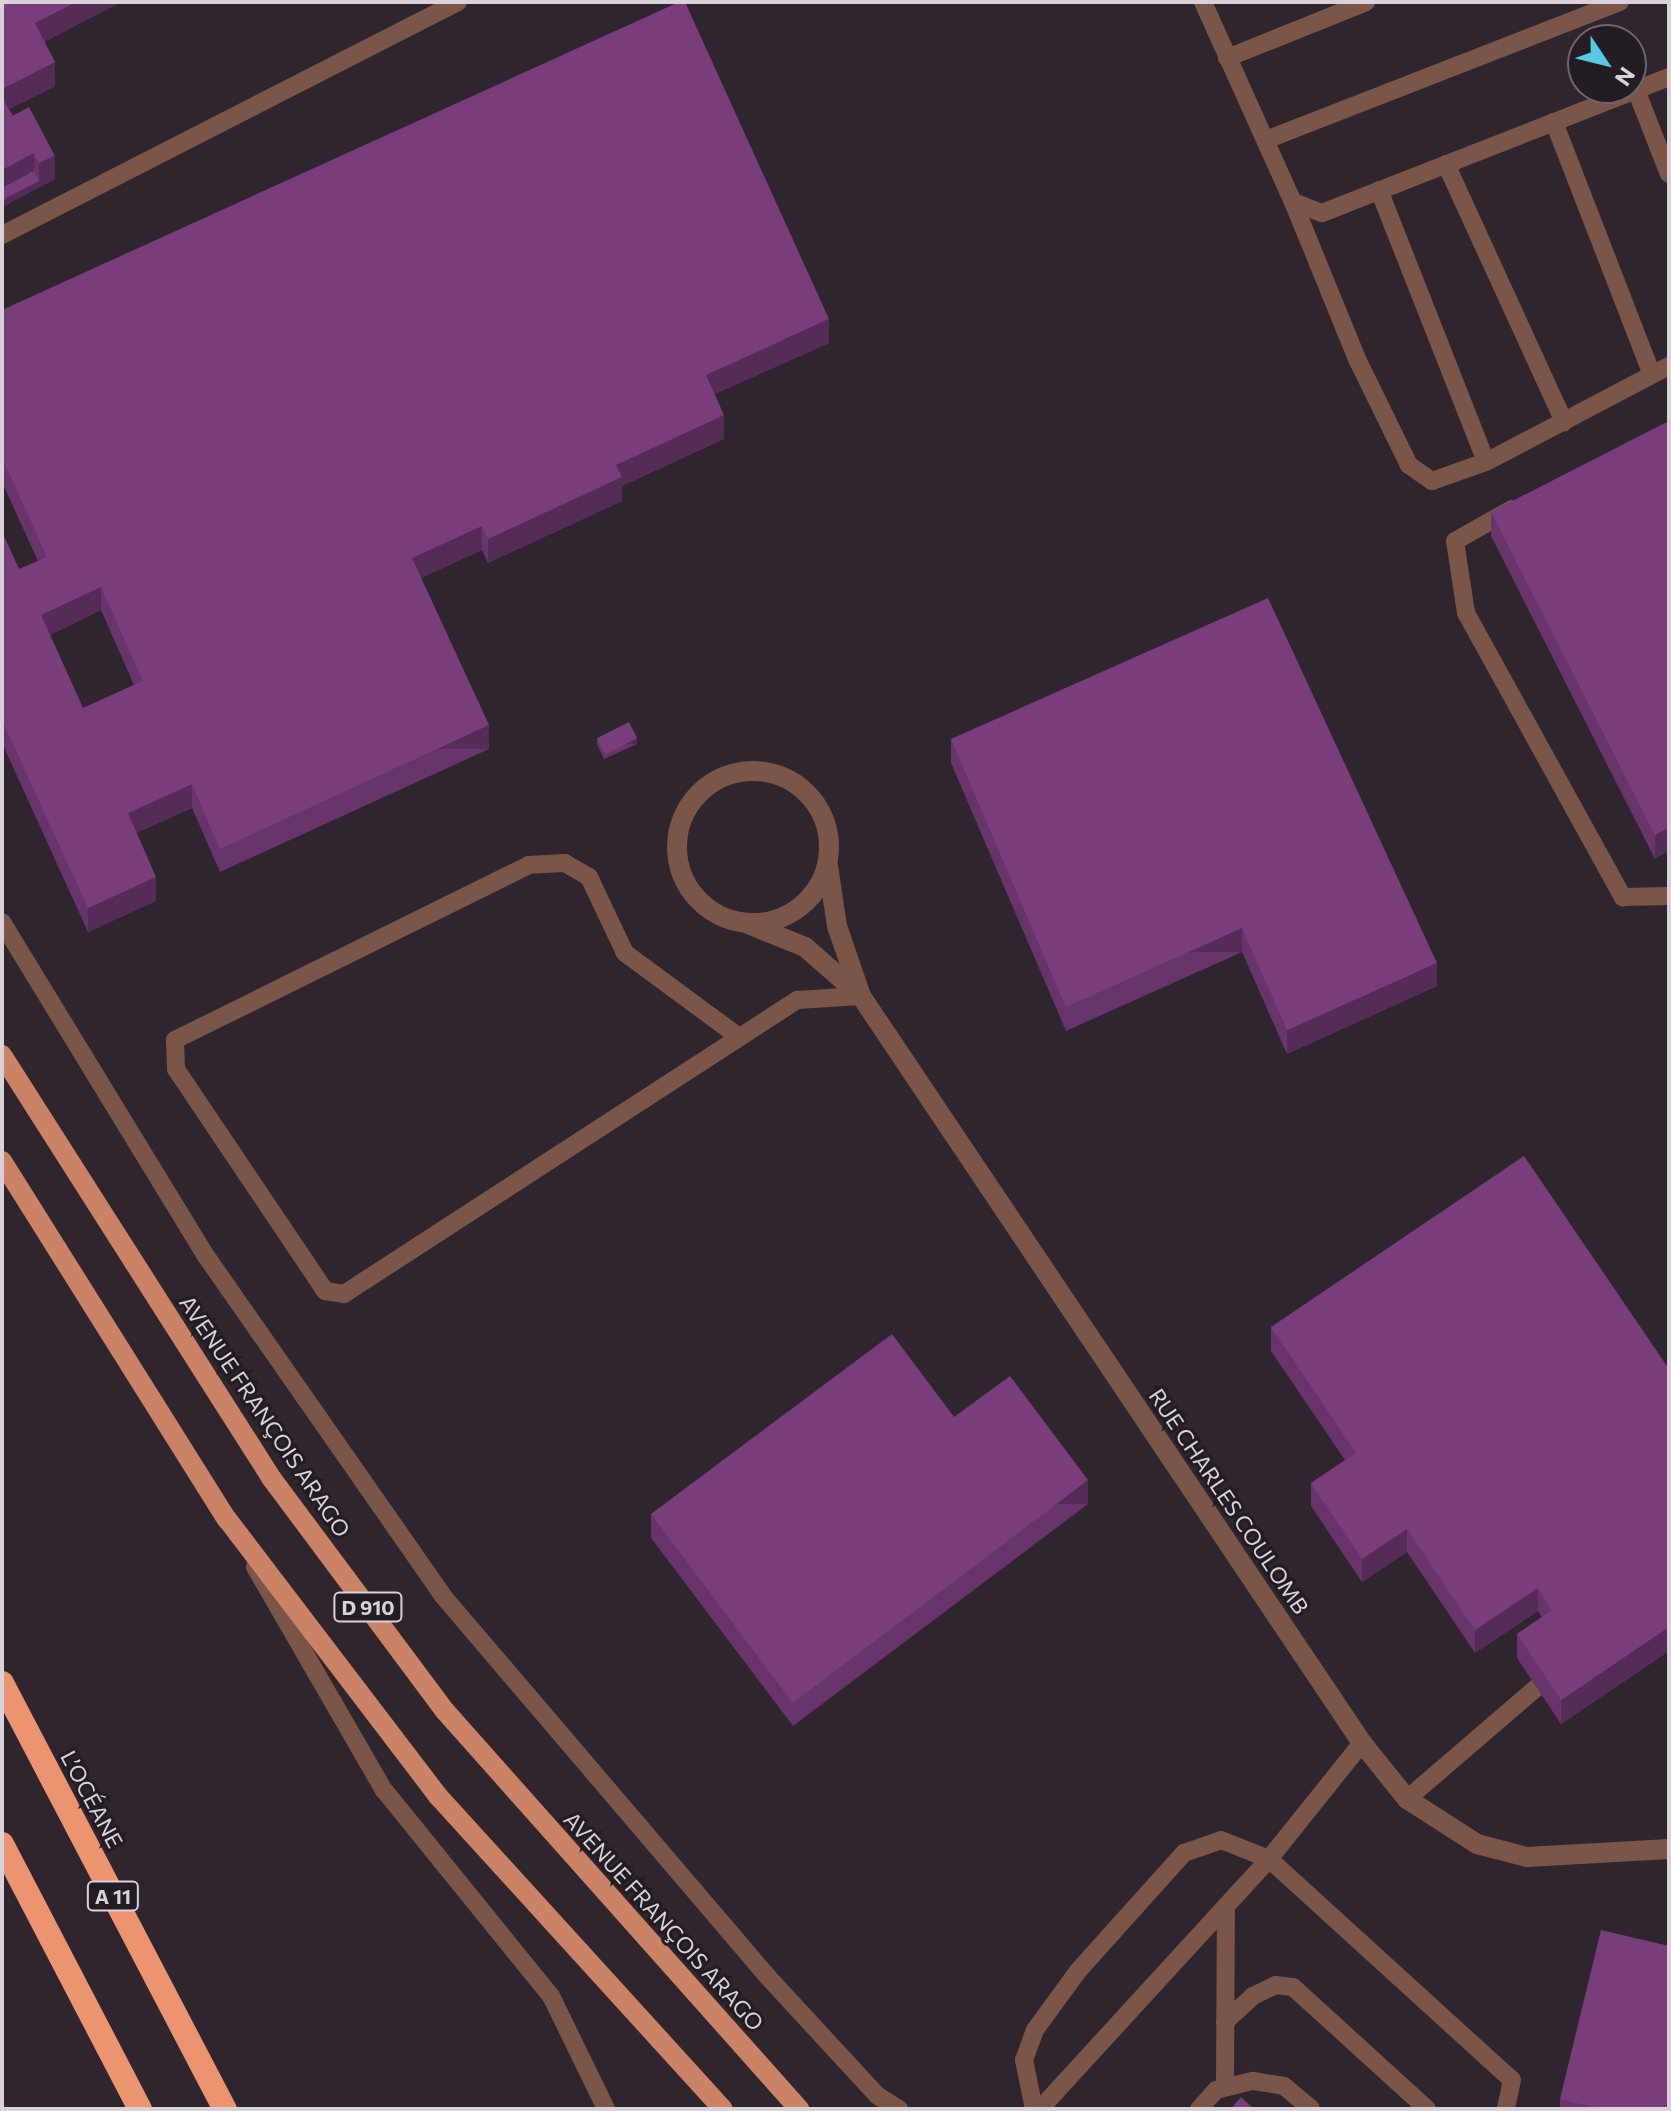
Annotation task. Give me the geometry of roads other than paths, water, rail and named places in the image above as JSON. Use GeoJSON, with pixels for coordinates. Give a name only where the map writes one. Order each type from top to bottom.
{"type":"FeatureCollection","features":[{"type":"Feature","properties":{"kind":"highway","name":"L’OCÉANE"},"geometry":{"type":"LineString","coordinates":[[2,1683],[225,2109]]}},
{"type":"Feature","properties":{"kind":"highway"},"geometry":{"type":"LineString","coordinates":[[2,1844],[140,2109]]}},
{"type":"Feature","properties":{"kind":"main road","name":"AVENUE FRANÇOIS ARAGO"},"geometry":{"type":"LineString","coordinates":[[2,1055],[272,1479],[445,1711],[799,2109]]}},
{"type":"Feature","properties":{"kind":"main road","name":"D 910"},"geometry":{"type":"LineString","coordinates":[[2,1161],[227,1519],[438,1796],[723,2109]]}},
{"type":"Feature","properties":{"kind":"street","name":"RUE CHARLES COULOMB"},"geometry":{"type":"LineString","coordinates":[[861,996],[805,947],[748,924],[720,918],[698,901],[683,879],[676,854],[683,815],[716,780],[761,771],[785,777],[806,791],[821,811],[830,837],[828,866],[837,926],[861,996],[1362,1743],[1407,1799],[1477,1844],[1527,1857],[1669,1849]]}},
{"type":"Feature","properties":{"kind":"street"},"geometry":{"type":"LineString","coordinates":[[748,924],[794,913],[815,892],[828,866]]}},
{"type":"Feature","properties":{"kind":"lane"},"geometry":{"type":"LineString","coordinates":[[2,235],[458,2]]}},
{"type":"Feature","properties":{"kind":"lane"},"geometry":{"type":"LineString","coordinates":[[1203,2],[1293,202],[1358,361],[1409,465],[1432,481],[1486,462],[1661,370],[1554,122]]}},
{"type":"Feature","properties":{"kind":"lane"},"geometry":{"type":"LineString","coordinates":[[1227,58],[1366,2]]}},
{"type":"Feature","properties":{"kind":"lane"},"geometry":{"type":"LineString","coordinates":[[1266,140],[1620,2]]}},
{"type":"Feature","properties":{"kind":"lane"},"geometry":{"type":"LineString","coordinates":[[1647,86],[1669,77]]}},
{"type":"Feature","properties":{"kind":"lane"},"geometry":{"type":"LineString","coordinates":[[1293,202],[1322,213],[1600,104]]}},
{"type":"Feature","properties":{"kind":"lane"},"geometry":{"type":"LineString","coordinates":[[1642,104],[1669,174]]}},
{"type":"Feature","properties":{"kind":"lane"},"geometry":{"type":"LineString","coordinates":[[1446,164],[1564,422]]}},
{"type":"Feature","properties":{"kind":"lane"},"geometry":{"type":"LineString","coordinates":[[1379,190],[1486,462]]}},
{"type":"Feature","properties":{"kind":"lane"},"geometry":{"type":"LineString","coordinates":[[1535,497],[1455,541],[1466,613],[1623,897],[1669,896]]}},
{"type":"Feature","properties":{"kind":"lane"},"geometry":{"type":"LineString","coordinates":[[739,1037],[625,953],[589,877],[565,863],[529,865],[175,1040],[176,1069],[325,1291],[344,1294],[797,1000],[861,996]]}},
{"type":"Feature","properties":{"kind":"lane"},"geometry":{"type":"LineString","coordinates":[[2,922],[206,1256],[443,1596],[768,1977],[878,2096],[899,2109]]}},
{"type":"Feature","properties":{"kind":"lane"},"geometry":{"type":"LineString","coordinates":[[227,1519],[384,1790],[551,1996],[606,2109]]}},
{"type":"Feature","properties":{"kind":"lane"},"geometry":{"type":"LineString","coordinates":[[1407,1799],[1536,1688]]}},
{"type":"Feature","properties":{"kind":"lane"},"geometry":{"type":"LineString","coordinates":[[1037,2109],[1269,1859],[1362,1743]]}},
{"type":"Feature","properties":{"kind":"lane"},"geometry":{"type":"LineString","coordinates":[[1037,2109],[1024,2060],[1035,2030],[1078,1971],[1184,1853],[1221,1840],[1269,1859],[1512,2080],[1506,2109]]}},
{"type":"Feature","properties":{"kind":"lane"},"geometry":{"type":"LineString","coordinates":[[1225,2087],[1226,1906]]}},
{"type":"Feature","properties":{"kind":"lane"},"geometry":{"type":"LineString","coordinates":[[1225,2022],[1253,1996],[1276,1985],[1293,1987],[1427,2109]]}},
{"type":"Feature","properties":{"kind":"lane"},"geometry":{"type":"LineString","coordinates":[[1199,2109],[1216,2090],[1253,2081],[1284,2086],[1311,2109]]}}]}
